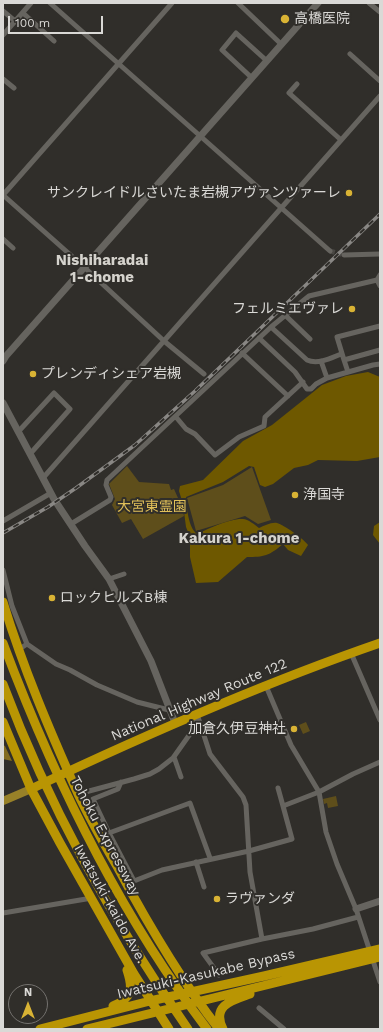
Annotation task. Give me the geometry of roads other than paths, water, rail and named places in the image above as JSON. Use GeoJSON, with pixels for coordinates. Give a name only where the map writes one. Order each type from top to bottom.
{"type":"FeatureCollection","features":[{"type":"Feature","properties":{"kind":"highway","name":"Iwatsuki-kaido Ave."},"geometry":{"type":"LineString","coordinates":[[4,606],[18,650],[48,726],[78,794],[133,897],[157,938],[199,1002],[219,1029]]}},
{"type":"Feature","properties":{"kind":"highway","name":"Tohoku Expressway"},"geometry":{"type":"LineString","coordinates":[[3,643],[41,739],[63,788],[89,839],[132,917],[172,979],[207,1029]]}},
{"type":"Feature","properties":{"kind":"highway","name":"National Highway Route 122"},"geometry":{"type":"LineString","coordinates":[[31,789],[175,723],[266,686],[380,643]]}},
{"type":"Feature","properties":{"kind":"highway","name":"Tohoku Expressway"},"geometry":{"type":"LineString","coordinates":[[3,684],[37,766],[78,851],[115,917],[161,990],[188,1029]]}},
{"type":"Feature","properties":{"kind":"highway","name":"Iwatsuki-kaido Ave."},"geometry":{"type":"LineString","coordinates":[[3,722],[31,789],[150,1001],[169,1029]]}},
{"type":"Feature","properties":{"kind":"highway","name":"Iwatsuki-Kasukabe Bypass"},"geometry":{"type":"LineString","coordinates":[[87,1029],[109,1026],[374,956],[380,949]]}},
{"type":"Feature","properties":{"kind":"highway"},"geometry":{"type":"LineString","coordinates":[[55,1025],[107,1008],[122,1002],[127,997],[131,986],[123,954]]}},
{"type":"Feature","properties":{"kind":"highway","name":"Iwatsuki-Kasukabe Bypass"},"geometry":{"type":"LineString","coordinates":[[40,1029],[192,991],[374,956]]}},
{"type":"Feature","properties":{"kind":"highway"},"geometry":{"type":"LineString","coordinates":[[178,971],[187,981],[198,985],[212,987]]}},
{"type":"Feature","properties":{"kind":"highway"},"geometry":{"type":"LineString","coordinates":[[223,1029],[220,1018],[225,1004],[281,981]]}},
{"type":"Feature","properties":{"kind":"highway"},"geometry":{"type":"LineString","coordinates":[[161,990],[183,1029]]}},
{"type":"Feature","properties":{"kind":"main road"},"geometry":{"type":"LineString","coordinates":[[3,801],[31,789]]}},
{"type":"Feature","properties":{"kind":"street"},"geometry":{"type":"LineString","coordinates":[[3,35],[31,3]]}},
{"type":"Feature","properties":{"kind":"street"},"geometry":{"type":"LineString","coordinates":[[50,3],[330,252]]}},
{"type":"Feature","properties":{"kind":"street"},"geometry":{"type":"LineString","coordinates":[[164,3],[170,5],[3,195],[84,266],[164,342],[204,374]]}},
{"type":"Feature","properties":{"kind":"street"},"geometry":{"type":"LineString","coordinates":[[238,3],[281,44]]}},
{"type":"Feature","properties":{"kind":"street"},"geometry":{"type":"LineString","coordinates":[[3,361],[10,350],[318,3]]}},
{"type":"Feature","properties":{"kind":"street"},"geometry":{"type":"LineString","coordinates":[[370,3],[380,12]]}},
{"type":"Feature","properties":{"kind":"street"},"geometry":{"type":"LineString","coordinates":[[3,11],[15,21]]}},
{"type":"Feature","properties":{"kind":"street"},"geometry":{"type":"LineString","coordinates":[[23,13],[54,41]]}},
{"type":"Feature","properties":{"kind":"street"},"geometry":{"type":"LineString","coordinates":[[252,78],[222,50],[236,33],[267,61]]}},
{"type":"Feature","properties":{"kind":"street"},"geometry":{"type":"LineString","coordinates":[[350,54],[380,81]]}},
{"type":"Feature","properties":{"kind":"street"},"geometry":{"type":"LineString","coordinates":[[3,79],[14,88]]}},
{"type":"Feature","properties":{"kind":"street"},"geometry":{"type":"LineString","coordinates":[[297,84],[289,93],[341,140]]}},
{"type":"Feature","properties":{"kind":"street"},"geometry":{"type":"LineString","coordinates":[[43,478],[380,96]]}},
{"type":"Feature","properties":{"kind":"street"},"geometry":{"type":"LineString","coordinates":[[3,239],[13,248]]}},
{"type":"Feature","properties":{"kind":"street"},"geometry":{"type":"LineString","coordinates":[[344,256],[380,254]]}},
{"type":"Feature","properties":{"kind":"street"},"geometry":{"type":"LineString","coordinates":[[70,524],[110,500],[111,497],[106,485],[107,480],[140,448],[176,417],[242,353],[285,315],[309,296],[377,280],[380,275]]}},
{"type":"Feature","properties":{"kind":"street"},"geometry":{"type":"LineString","coordinates":[[377,280],[380,286]]}},
{"type":"Feature","properties":{"kind":"street"},"geometry":{"type":"LineString","coordinates":[[285,315],[310,338]]}},
{"type":"Feature","properties":{"kind":"street"},"geometry":{"type":"LineString","coordinates":[[348,372],[337,338],[380,326]]}},
{"type":"Feature","properties":{"kind":"street"},"geometry":{"type":"LineString","coordinates":[[271,327],[307,360],[312,362],[321,361],[341,354]]}},
{"type":"Feature","properties":{"kind":"street"},"geometry":{"type":"LineString","coordinates":[[259,338],[295,372],[307,389],[311,389],[316,384],[327,378],[373,364],[380,364]]}},
{"type":"Feature","properties":{"kind":"street"},"geometry":{"type":"LineString","coordinates":[[344,360],[380,350]]}},
{"type":"Feature","properties":{"kind":"street"},"geometry":{"type":"LineString","coordinates":[[242,353],[288,396]]}},
{"type":"Feature","properties":{"kind":"street"},"geometry":{"type":"LineString","coordinates":[[321,361],[327,378]]}},
{"type":"Feature","properties":{"kind":"street"},"geometry":{"type":"LineString","coordinates":[[176,417],[215,455],[239,437],[264,426],[265,417],[303,382]]}},
{"type":"Feature","properties":{"kind":"street"},"geometry":{"type":"LineString","coordinates":[[18,432],[54,393],[70,409],[30,454]]}},
{"type":"Feature","properties":{"kind":"street"},"geometry":{"type":"LineString","coordinates":[[3,403],[50,493],[109,579],[151,661],[175,723]]}},
{"type":"Feature","properties":{"kind":"street"},"geometry":{"type":"LineString","coordinates":[[3,522],[50,493]]}},
{"type":"Feature","properties":{"kind":"street"},"geometry":{"type":"LineString","coordinates":[[3,570],[12,606],[27,644],[56,664],[97,685],[137,702],[170,710]]}},
{"type":"Feature","properties":{"kind":"street"},"geometry":{"type":"LineString","coordinates":[[109,579],[124,574]]}},
{"type":"Feature","properties":{"kind":"street"},"geometry":{"type":"LineString","coordinates":[[18,650],[27,644]]}},
{"type":"Feature","properties":{"kind":"street"},"geometry":{"type":"LineString","coordinates":[[351,653],[380,720]]}},
{"type":"Feature","properties":{"kind":"street"},"geometry":{"type":"LineString","coordinates":[[266,686],[291,745],[319,792],[326,832],[337,864],[374,956],[380,982]]}},
{"type":"Feature","properties":{"kind":"street"},"geometry":{"type":"LineString","coordinates":[[78,794],[150,774],[167,763],[174,757],[195,725],[197,714]]}},
{"type":"Feature","properties":{"kind":"street"},"geometry":{"type":"LineString","coordinates":[[197,714],[210,754],[243,797],[246,805],[250,872],[262,938]]}},
{"type":"Feature","properties":{"kind":"street"},"geometry":{"type":"LineString","coordinates":[[174,757],[181,777]]}},
{"type":"Feature","properties":{"kind":"street"},"geometry":{"type":"LineString","coordinates":[[283,806],[319,792],[380,762]]}},
{"type":"Feature","properties":{"kind":"street"},"geometry":{"type":"LineString","coordinates":[[121,782],[118,790],[93,799],[134,881],[162,870],[210,858],[249,851],[292,839],[278,788]]}},
{"type":"Feature","properties":{"kind":"street"},"geometry":{"type":"LineString","coordinates":[[109,833],[190,803],[210,858]]}},
{"type":"Feature","properties":{"kind":"street"},"geometry":{"type":"LineString","coordinates":[[196,862],[204,887]]}},
{"type":"Feature","properties":{"kind":"street"},"geometry":{"type":"LineString","coordinates":[[3,913],[92,898]]}},
{"type":"Feature","properties":{"kind":"street"},"geometry":{"type":"LineString","coordinates":[[219,975],[203,954],[262,938],[313,929],[357,913],[380,901]]}},
{"type":"Feature","properties":{"kind":"street"},"geometry":{"type":"LineString","coordinates":[[259,1008],[284,1029]]}},
{"type":"Feature","properties":{"kind":"tunnel"},"geometry":{"type":"LineString","coordinates":[[330,251],[344,255]]}},
{"type":"Feature","properties":{"kind":"railway"},"geometry":{"type":"LineString","coordinates":[[3,533],[48,507],[135,445],[195,391],[380,214]]}},
{"type":"Feature","properties":{"kind":"place","name":"高橋医院"},"geometry":{"type":"Point","coordinates":[285,19]}},
{"type":"Feature","properties":{"kind":"place","name":"サンクレイドルさいたま岩槻アヴァンツァーレ"},"geometry":{"type":"Point","coordinates":[349,193]}},
{"type":"Feature","properties":{"kind":"place","name":"フェルミエヴァレ"},"geometry":{"type":"Point","coordinates":[352,309]}},
{"type":"Feature","properties":{"kind":"place","name":"プレンディシェア岩槻"},"geometry":{"type":"Point","coordinates":[33,374]}},
{"type":"Feature","properties":{"kind":"place","name":"浄国寺"},"geometry":{"type":"Point","coordinates":[295,495]}},
{"type":"Feature","properties":{"kind":"place","name":"ロックヒルズB棟"},"geometry":{"type":"Point","coordinates":[52,598]}},
{"type":"Feature","properties":{"kind":"place","name":"加倉久伊豆神社"},"geometry":{"type":"Point","coordinates":[294,729]}},
{"type":"Feature","properties":{"kind":"place","name":"ラヴァンダ"},"geometry":{"type":"Point","coordinates":[217,899]}},
{"type":"Feature","properties":{"kind":"district","name":"Nishiharadai 1-chome"},"geometry":{"type":"Point","coordinates":[102,270]}},
{"type":"Feature","properties":{"kind":"district","name":"Kakura 1-chome"},"geometry":{"type":"Point","coordinates":[239,539]}},
{"type":"Feature","properties":{"kind":"park label","name":"大宮東霊園"},"geometry":{"type":"Point","coordinates":[152,507]}}]}
